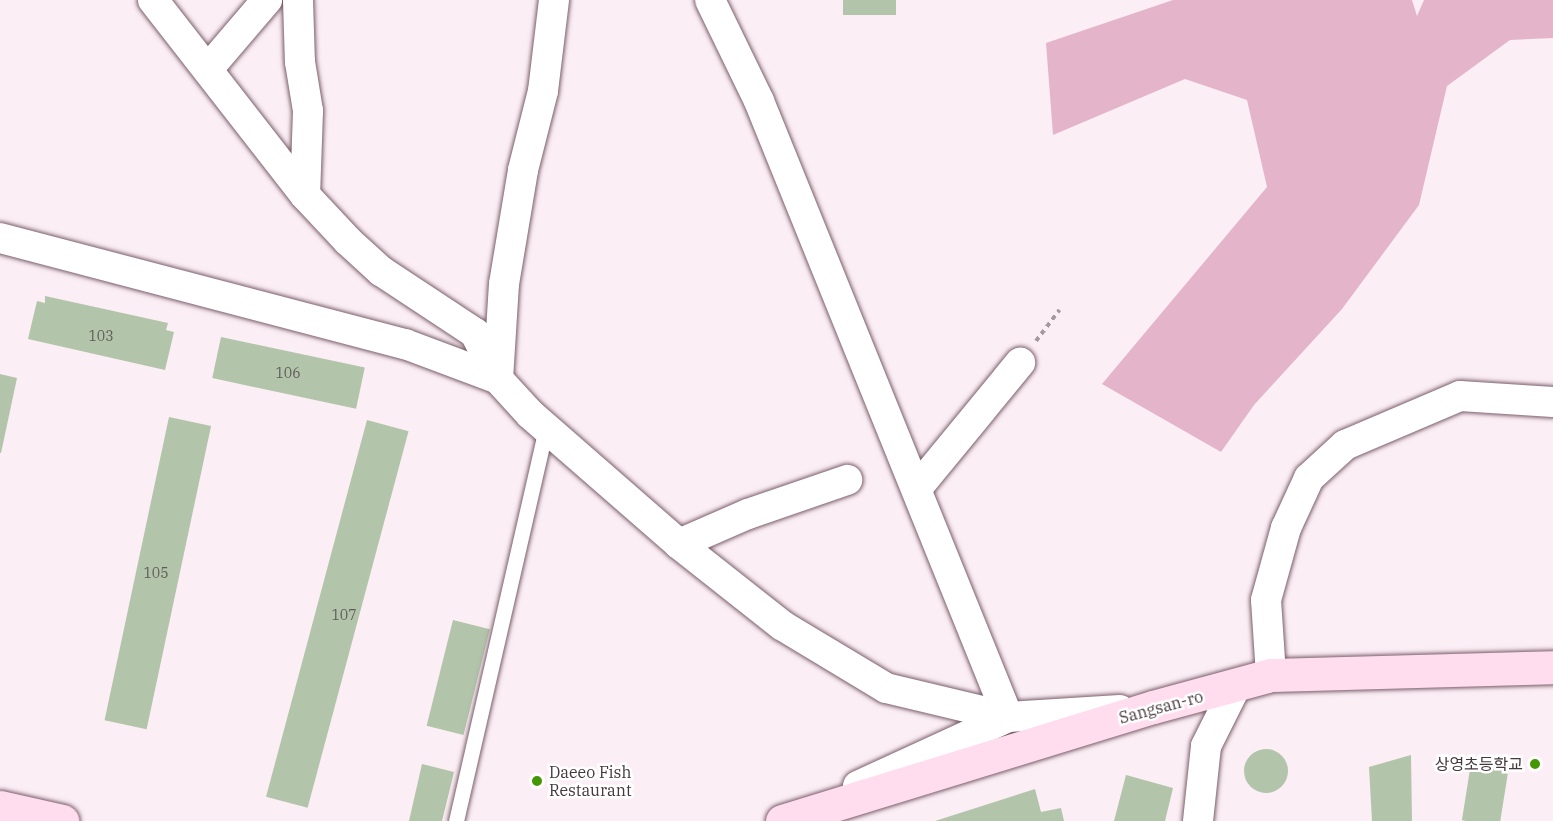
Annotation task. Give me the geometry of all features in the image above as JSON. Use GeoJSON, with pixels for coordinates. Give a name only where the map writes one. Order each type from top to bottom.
{"type":"FeatureCollection","features":[{"type":"Feature","properties":{"kind":"street"},"geometry":{"type":"LineString","coordinates":[[153,0],[305,195],[381,271],[475,333],[498,379],[546,428],[679,544],[783,626],[886,688],[1008,717],[1153,707]]}},
{"type":"Feature","properties":{"kind":"street"},"geometry":{"type":"LineString","coordinates":[[208,69],[267,0]]}},
{"type":"Feature","properties":{"kind":"street"},"geometry":{"type":"LineString","coordinates":[[298,0],[300,62],[308,111],[305,195]]}},
{"type":"Feature","properties":{"kind":"street"},"geometry":{"type":"LineString","coordinates":[[498,379],[504,284],[523,170],[543,91],[554,0]]}},
{"type":"Feature","properties":{"kind":"street"},"geometry":{"type":"LineString","coordinates":[[710,0],[759,101],[918,487],[1008,717]]}},
{"type":"Feature","properties":{"kind":"street"},"geometry":{"type":"LineString","coordinates":[[0,238],[405,344],[498,379]]}},
{"type":"Feature","properties":{"kind":"street"},"geometry":{"type":"LineString","coordinates":[[918,487],[1020,363]]}},
{"type":"Feature","properties":{"kind":"street"},"geometry":{"type":"LineString","coordinates":[[1271,675],[1266,600],[1286,528],[1309,478],[1345,445],[1460,396],[1553,402]]}},
{"type":"Feature","properties":{"kind":"street"},"geometry":{"type":"LineString","coordinates":[[679,544],[748,514],[847,480]]}},
{"type":"Feature","properties":{"kind":"street","name":"Sangsan-ro"},"geometry":{"type":"LineString","coordinates":[[784,820],[1153,707],[1235,687],[1271,675],[1553,667]]}},
{"type":"Feature","properties":{"kind":"street"},"geometry":{"type":"LineString","coordinates":[[1198,821],[1206,746],[1235,687]]}},
{"type":"Feature","properties":{"kind":"street"},"geometry":{"type":"LineString","coordinates":[[784,820],[1008,717]]}},
{"type":"Feature","properties":{"kind":"street"},"geometry":{"type":"LineString","coordinates":[[0,807],[60,821]]}},
{"type":"Feature","properties":{"kind":"lane"},"geometry":{"type":"LineString","coordinates":[[456,821],[546,428]]}},
{"type":"Feature","properties":{"kind":"path"},"geometry":{"type":"LineString","coordinates":[[1020,363],[1059,310]]}},
{"type":"Feature","properties":{"kind":"shaded area"},"geometry":{"type":"Polygon","coordinates":[[[1173,0],[1412,0],[1417,16],[1424,0],[1553,0],[1553,38],[1510,40],[1447,86],[1419,205],[1342,309],[1254,405],[1221,452],[1102,384],[1267,187],[1247,100],[1185,79],[1053,135],[1046,43],[1173,0]]]}},
{"type":"Feature","properties":{"kind":"building"},"geometry":{"type":"Polygon","coordinates":[[[843,0],[896,0],[896,15],[843,15],[843,0]]]}},
{"type":"Feature","properties":{"kind":"building"},"geometry":{"type":"Polygon","coordinates":[[[45,296],[168,323],[166,330],[174,332],[165,370],[28,339],[37,301],[45,303],[45,296]]]}},
{"type":"Feature","properties":{"kind":"building"},"geometry":{"type":"Polygon","coordinates":[[[221,337],[365,368],[356,409],[212,378],[221,337]]]}},
{"type":"Feature","properties":{"kind":"building"},"geometry":{"type":"Polygon","coordinates":[[[0,374],[17,378],[1,453],[0,453],[0,374]]]}},
{"type":"Feature","properties":{"kind":"building"},"geometry":{"type":"Polygon","coordinates":[[[169,417],[211,426],[147,729],[105,720],[169,417]]]}},
{"type":"Feature","properties":{"kind":"building"},"geometry":{"type":"Polygon","coordinates":[[[367,420],[409,431],[308,808],[266,797],[367,420]]]}},
{"type":"Feature","properties":{"kind":"building"},"geometry":{"type":"Polygon","coordinates":[[[453,620],[490,629],[464,735],[427,726],[453,620]]]}},
{"type":"Feature","properties":{"kind":"building"},"geometry":{"type":"Polygon","coordinates":[[[1266,749],[1282,755],[1288,771],[1282,787],[1266,793],[1250,787],[1244,771],[1250,755],[1266,749]]]}},
{"type":"Feature","properties":{"kind":"building"},"geometry":{"type":"Polygon","coordinates":[[[1411,755],[1412,821],[1372,821],[1369,767],[1411,755]]]}},
{"type":"Feature","properties":{"kind":"building"},"geometry":{"type":"Polygon","coordinates":[[[1471,763],[1509,769],[1500,821],[1462,820],[1471,763]]]}},
{"type":"Feature","properties":{"kind":"building"},"geometry":{"type":"Polygon","coordinates":[[[422,764],[454,772],[442,821],[409,821],[422,764]]]}},
{"type":"Feature","properties":{"kind":"building"},"geometry":{"type":"Polygon","coordinates":[[[1126,775],[1173,788],[1165,821],[1114,821],[1126,775]]]}},
{"type":"Feature","properties":{"kind":"building"},"geometry":{"type":"Polygon","coordinates":[[[1035,789],[1041,812],[1061,808],[1064,821],[935,821],[1035,789]]]}},
{"type":"Feature","properties":{"kind":"place","name":"상영초등학교"},"geometry":{"type":"Point","coordinates":[1535,764]}},
{"type":"Feature","properties":{"kind":"place","name":"Daeeo Fish Restaurant"},"geometry":{"type":"Point","coordinates":[537,781]}}]}
